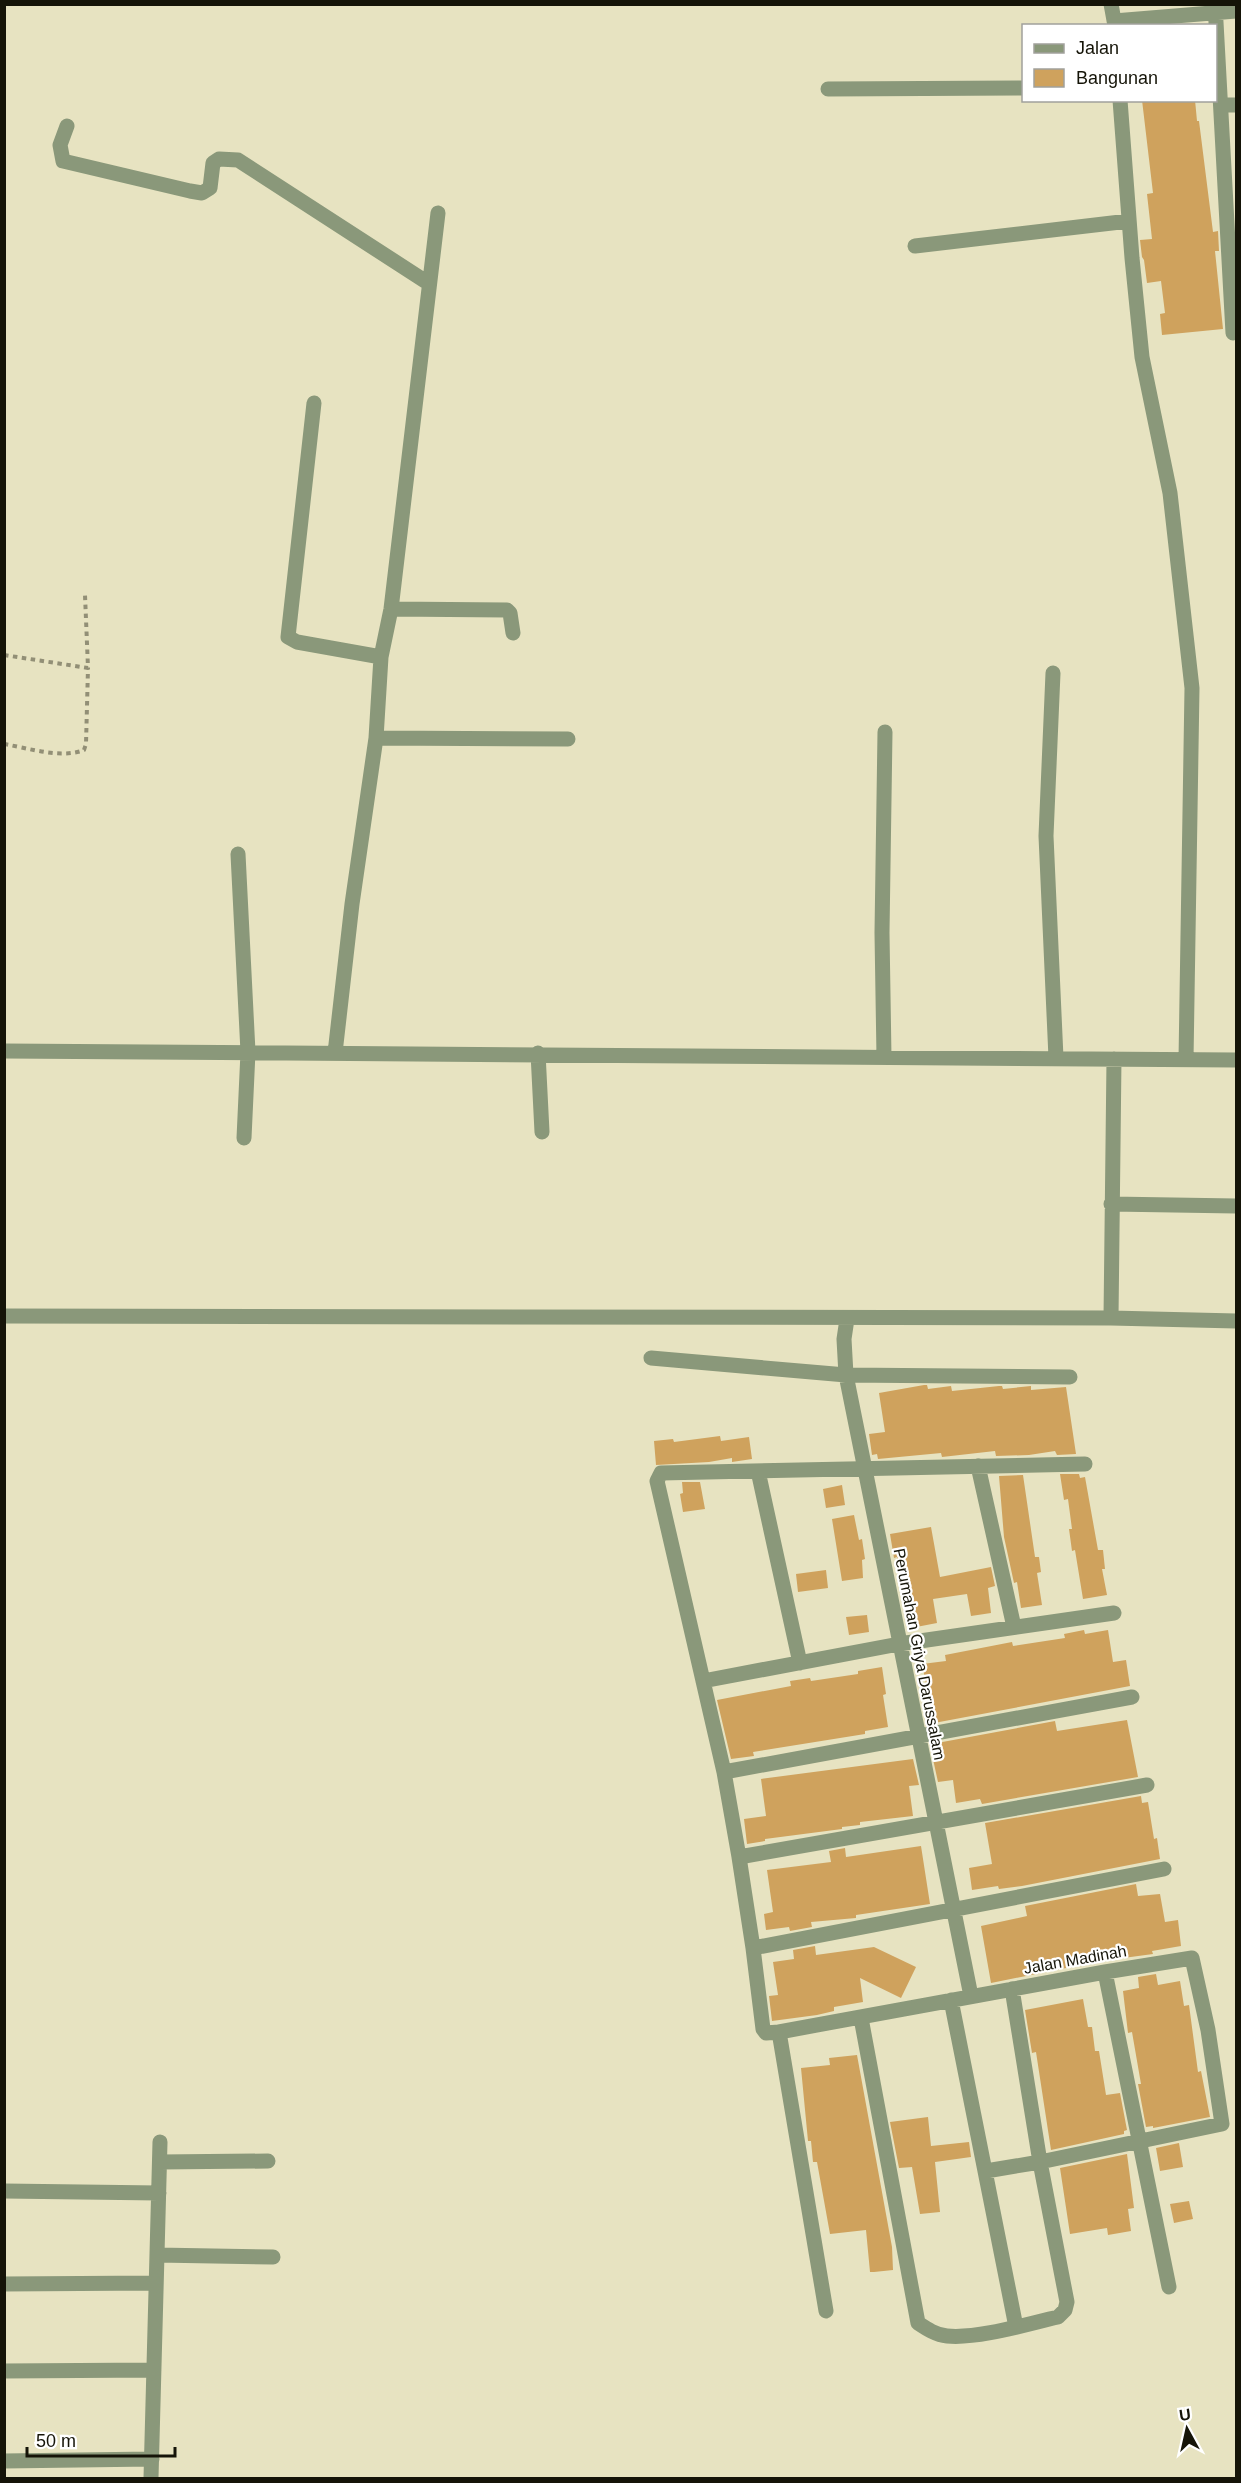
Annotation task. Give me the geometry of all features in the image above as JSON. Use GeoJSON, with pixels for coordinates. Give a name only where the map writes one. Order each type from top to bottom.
{"type":"FeatureCollection","features":[{"type":"Feature","properties":{"kind":"street"},"geometry":{"type":"LineString","coordinates":[[1112,4],[1114,23],[1215,8],[1236,11]]}},
{"type":"Feature","properties":{"kind":"street"},"geometry":{"type":"LineString","coordinates":[[1215,8],[1229,105],[1233,333]]}},
{"type":"Feature","properties":{"kind":"street"},"geometry":{"type":"LineString","coordinates":[[828,89],[1022,88]]}},
{"type":"Feature","properties":{"kind":"street"},"geometry":{"type":"LineString","coordinates":[[1120,102],[1142,357],[1170,493],[1192,688],[1186,1060]]}},
{"type":"Feature","properties":{"kind":"street"},"geometry":{"type":"LineString","coordinates":[[66,126],[60,145],[63,160],[190,191],[207,192],[210,188],[213,163],[219,159],[238,160],[428,284]]}},
{"type":"Feature","properties":{"kind":"street"},"geometry":{"type":"LineString","coordinates":[[335,1053],[352,904],[376,738],[381,657],[391,609],[438,213]]}},
{"type":"Feature","properties":{"kind":"street"},"geometry":{"type":"LineString","coordinates":[[915,246],[1129,221]]}},
{"type":"Feature","properties":{"kind":"street"},"geometry":{"type":"LineString","coordinates":[[314,403],[288,637],[297,642],[381,657]]}},
{"type":"Feature","properties":{"kind":"street"},"geometry":{"type":"LineString","coordinates":[[391,609],[507,610],[510,613],[513,633]]}},
{"type":"Feature","properties":{"kind":"street"},"geometry":{"type":"LineString","coordinates":[[1053,673],[1046,836],[1056,1058]]}},
{"type":"Feature","properties":{"kind":"street"},"geometry":{"type":"LineString","coordinates":[[884,1057],[882,933],[885,732]]}},
{"type":"Feature","properties":{"kind":"street"},"geometry":{"type":"LineString","coordinates":[[376,738],[568,739]]}},
{"type":"Feature","properties":{"kind":"street"},"geometry":{"type":"LineString","coordinates":[[238,854],[248,1060],[244,1138]]}},
{"type":"Feature","properties":{"kind":"street"},"geometry":{"type":"LineString","coordinates":[[4,1051],[248,1060],[335,1053],[1056,1058],[1114,1067],[1186,1060],[1236,1060]]}},
{"type":"Feature","properties":{"kind":"street"},"geometry":{"type":"LineString","coordinates":[[538,1053],[542,1132]]}},
{"type":"Feature","properties":{"kind":"street"},"geometry":{"type":"LineString","coordinates":[[1111,1318],[1114,1067]]}},
{"type":"Feature","properties":{"kind":"street"},"geometry":{"type":"LineString","coordinates":[[1111,1204],[1236,1206]]}},
{"type":"Feature","properties":{"kind":"street"},"geometry":{"type":"LineString","coordinates":[[4,1316],[1111,1318],[1236,1321]]}},
{"type":"Feature","properties":{"kind":"street","name":"Perumahan Griya Darussalam"},"geometry":{"type":"LineString","coordinates":[[847,1319],[844,1339],[846,1368],[899,1644],[971,1996]]}},
{"type":"Feature","properties":{"kind":"street"},"geometry":{"type":"LineString","coordinates":[[651,1358],[1071,1377]]}},
{"type":"Feature","properties":{"kind":"street"},"geometry":{"type":"LineString","coordinates":[[826,2312],[779,2032],[766,2033],[764,2030],[739,1857],[724,1772],[657,1477],[661,1473],[1085,1464]]}},
{"type":"Feature","properties":{"kind":"street"},"geometry":{"type":"LineString","coordinates":[[978,1466],[1014,1627]]}},
{"type":"Feature","properties":{"kind":"street"},"geometry":{"type":"LineString","coordinates":[[758,1471],[800,1663]]}},
{"type":"Feature","properties":{"kind":"street"},"geometry":{"type":"LineString","coordinates":[[703,1681],[899,1644],[1114,1613]]}},
{"type":"Feature","properties":{"kind":"street"},"geometry":{"type":"LineString","coordinates":[[724,1772],[1132,1697]]}},
{"type":"Feature","properties":{"kind":"street"},"geometry":{"type":"LineString","coordinates":[[739,1857],[1147,1785]]}},
{"type":"Feature","properties":{"kind":"street"},"geometry":{"type":"LineString","coordinates":[[753,1948],[1164,1869]]}},
{"type":"Feature","properties":{"kind":"street","name":"Jalan Madinah"},"geometry":{"type":"LineString","coordinates":[[779,2032],[1106,1972],[1192,1959],[1198,1980],[1222,2124],[1140,2140]]}},
{"type":"Feature","properties":{"kind":"street"},"geometry":{"type":"LineString","coordinates":[[1106,1972],[1169,2287]]}},
{"type":"Feature","properties":{"kind":"street"},"geometry":{"type":"LineString","coordinates":[[861,2018],[918,2323],[934,2333],[948,2336],[983,2333],[1058,2317],[1065,2310],[1067,2302],[1040,2162],[1012,1989]]}},
{"type":"Feature","properties":{"kind":"street"},"geometry":{"type":"LineString","coordinates":[[951,2000],[1016,2326]]}},
{"type":"Feature","properties":{"kind":"street"},"geometry":{"type":"LineString","coordinates":[[986,2171],[1040,2162],[1140,2140]]}},
{"type":"Feature","properties":{"kind":"street"},"geometry":{"type":"LineString","coordinates":[[151,2478],[160,2142]]}},
{"type":"Feature","properties":{"kind":"street"},"geometry":{"type":"LineString","coordinates":[[160,2162],[268,2161]]}},
{"type":"Feature","properties":{"kind":"street"},"geometry":{"type":"LineString","coordinates":[[4,2191],[159,2193]]}},
{"type":"Feature","properties":{"kind":"street"},"geometry":{"type":"LineString","coordinates":[[157,2255],[273,2257]]}},
{"type":"Feature","properties":{"kind":"street"},"geometry":{"type":"LineString","coordinates":[[4,2284],[156,2283]]}},
{"type":"Feature","properties":{"kind":"street"},"geometry":{"type":"LineString","coordinates":[[4,2371],[154,2370]]}},
{"type":"Feature","properties":{"kind":"street"},"geometry":{"type":"LineString","coordinates":[[4,2461],[152,2459]]}},
{"type":"Feature","properties":{"kind":"path"},"geometry":{"type":"LineString","coordinates":[[4,744],[47,752],[82,752],[86,744],[88,668],[85,595]]}},
{"type":"Feature","properties":{"kind":"path"},"geometry":{"type":"LineString","coordinates":[[4,655],[88,668]]}},
{"type":"Feature","properties":{"kind":"building"},"geometry":{"type":"Polygon","coordinates":[[[1142,102],[1195,102],[1213,232],[1218,231],[1219,251],[1215,251],[1223,329],[1162,335],[1160,314],[1165,313],[1161,281],[1147,283],[1140,240],[1152,239],[1147,194],[1153,193],[1142,102]]]}},
{"type":"Feature","properties":{"kind":"building"},"geometry":{"type":"Polygon","coordinates":[[[927,1385],[928,1389],[951,1386],[952,1391],[999,1386],[1003,1389],[1031,1386],[1031,1390],[1066,1387],[1076,1454],[1057,1455],[1055,1451],[996,1456],[995,1451],[942,1457],[941,1453],[878,1459],[877,1454],[872,1455],[869,1434],[885,1432],[879,1393],[927,1385]]]}},
{"type":"Feature","properties":{"kind":"building"},"geometry":{"type":"Polygon","coordinates":[[[720,1436],[721,1441],[749,1437],[752,1459],[732,1462],[732,1458],[709,1462],[656,1465],[654,1441],[673,1439],[674,1442],[720,1436]]]}},
{"type":"Feature","properties":{"kind":"building"},"geometry":{"type":"Polygon","coordinates":[[[1060,1474],[1079,1474],[1080,1478],[1085,1477],[1098,1550],[1103,1550],[1105,1569],[1102,1569],[1107,1595],[1083,1599],[1075,1550],[1072,1551],[1068,1499],[1064,1500],[1060,1474]]]}},
{"type":"Feature","properties":{"kind":"building"},"geometry":{"type":"Polygon","coordinates":[[[1023,1475],[1035,1557],[1039,1557],[1041,1572],[1037,1573],[1042,1605],[1021,1608],[1017,1582],[1014,1583],[1004,1537],[999,1476],[1023,1475]]]}},
{"type":"Feature","properties":{"kind":"building"},"geometry":{"type":"Polygon","coordinates":[[[682,1482],[700,1482],[705,1509],[683,1512],[680,1494],[683,1493],[682,1482]]]}},
{"type":"Feature","properties":{"kind":"building"},"geometry":{"type":"Polygon","coordinates":[[[842,1485],[845,1505],[826,1508],[823,1489],[842,1485]]]}},
{"type":"Feature","properties":{"kind":"building"},"geometry":{"type":"Polygon","coordinates":[[[854,1515],[859,1540],[862,1539],[865,1559],[862,1560],[863,1578],[842,1581],[832,1519],[854,1515]]]}},
{"type":"Feature","properties":{"kind":"building"},"geometry":{"type":"Polygon","coordinates":[[[931,1527],[940,1577],[991,1567],[995,1586],[988,1588],[991,1613],[971,1616],[967,1594],[933,1599],[937,1623],[911,1628],[906,1603],[903,1603],[897,1557],[894,1558],[890,1534],[931,1527]]]}},
{"type":"Feature","properties":{"kind":"building"},"geometry":{"type":"Polygon","coordinates":[[[826,1570],[828,1588],[798,1592],[796,1574],[826,1570]]]}},
{"type":"Feature","properties":{"kind":"building"},"geometry":{"type":"Polygon","coordinates":[[[867,1615],[869,1632],[849,1635],[846,1617],[867,1615]]]}},
{"type":"Feature","properties":{"kind":"building"},"geometry":{"type":"Polygon","coordinates":[[[1084,1630],[1085,1634],[1108,1630],[1113,1662],[1126,1660],[1130,1686],[934,1723],[922,1664],[946,1661],[945,1655],[1012,1642],[1013,1646],[1065,1638],[1064,1634],[1084,1630]]]}},
{"type":"Feature","properties":{"kind":"building"},"geometry":{"type":"Polygon","coordinates":[[[882,1667],[888,1727],[865,1731],[865,1734],[753,1752],[754,1756],[731,1759],[717,1700],[791,1686],[790,1681],[810,1678],[811,1681],[858,1674],[858,1671],[882,1667]]]}},
{"type":"Feature","properties":{"kind":"building"},"geometry":{"type":"Polygon","coordinates":[[[1127,1720],[1138,1777],[982,1804],[980,1799],[956,1803],[953,1780],[938,1782],[931,1750],[938,1749],[937,1743],[1055,1721],[1057,1731],[1127,1720]]]}},
{"type":"Feature","properties":{"kind":"building"},"geometry":{"type":"Polygon","coordinates":[[[913,1759],[919,1785],[909,1786],[913,1816],[860,1822],[860,1825],[842,1827],[842,1829],[765,1839],[765,1841],[747,1844],[744,1819],[766,1816],[761,1779],[913,1759]]]}},
{"type":"Feature","properties":{"kind":"building"},"geometry":{"type":"Polygon","coordinates":[[[1141,1796],[1142,1803],[1148,1802],[1160,1859],[1022,1886],[999,1889],[998,1886],[972,1890],[969,1868],[992,1864],[985,1823],[1141,1796]]]}},
{"type":"Feature","properties":{"kind":"building"},"geometry":{"type":"Polygon","coordinates":[[[921,1846],[930,1904],[856,1915],[856,1918],[811,1922],[812,1927],[790,1931],[789,1927],[766,1930],[764,1914],[773,1912],[767,1870],[831,1862],[829,1851],[845,1848],[846,1857],[921,1846]]]}},
{"type":"Feature","properties":{"kind":"building"},"geometry":{"type":"Polygon","coordinates":[[[1136,1884],[1138,1896],[1160,1894],[1165,1922],[1178,1920],[1181,1946],[1152,1951],[1153,1954],[1101,1961],[991,1983],[981,1926],[1027,1916],[1025,1906],[1136,1884]]]}},
{"type":"Feature","properties":{"kind":"building"},"geometry":{"type":"Polygon","coordinates":[[[815,1946],[816,1955],[874,1947],[916,1967],[901,1998],[860,1978],[863,2002],[834,2007],[834,2011],[817,2015],[772,2021],[769,1996],[778,1995],[773,1962],[794,1959],[793,1950],[815,1946]]]}},
{"type":"Feature","properties":{"kind":"building"},"geometry":{"type":"Polygon","coordinates":[[[1156,1974],[1158,1985],[1180,1981],[1184,2006],[1189,2005],[1198,2072],[1201,2071],[1210,2117],[1153,2128],[1153,2126],[1146,2127],[1138,2084],[1141,2084],[1132,2032],[1128,2033],[1123,1991],[1139,1988],[1138,1977],[1156,1974]]]}},
{"type":"Feature","properties":{"kind":"building"},"geometry":{"type":"Polygon","coordinates":[[[1083,1999],[1088,2027],[1092,2027],[1095,2051],[1099,2051],[1106,2095],[1120,2093],[1127,2130],[1124,2134],[1051,2150],[1036,2052],[1032,2053],[1025,2010],[1083,1999]]]}},
{"type":"Feature","properties":{"kind":"building"},"geometry":{"type":"Polygon","coordinates":[[[857,2055],[892,2247],[893,2270],[870,2272],[866,2230],[830,2234],[817,2162],[813,2162],[811,2141],[808,2141],[801,2068],[830,2065],[829,2058],[857,2055]]]}},
{"type":"Feature","properties":{"kind":"building"},"geometry":{"type":"Polygon","coordinates":[[[928,2117],[931,2146],[969,2142],[971,2157],[935,2162],[940,2212],[920,2214],[912,2167],[899,2168],[890,2122],[928,2117]]]}},
{"type":"Feature","properties":{"kind":"building"},"geometry":{"type":"Polygon","coordinates":[[[1179,2143],[1183,2167],[1160,2171],[1156,2148],[1179,2143]]]}},
{"type":"Feature","properties":{"kind":"building"},"geometry":{"type":"Polygon","coordinates":[[[1127,2154],[1134,2208],[1128,2209],[1131,2231],[1108,2235],[1107,2228],[1070,2234],[1060,2168],[1127,2154]]]}},
{"type":"Feature","properties":{"kind":"building"},"geometry":{"type":"Polygon","coordinates":[[[1189,2201],[1193,2219],[1174,2223],[1170,2204],[1189,2201]]]}}]}
